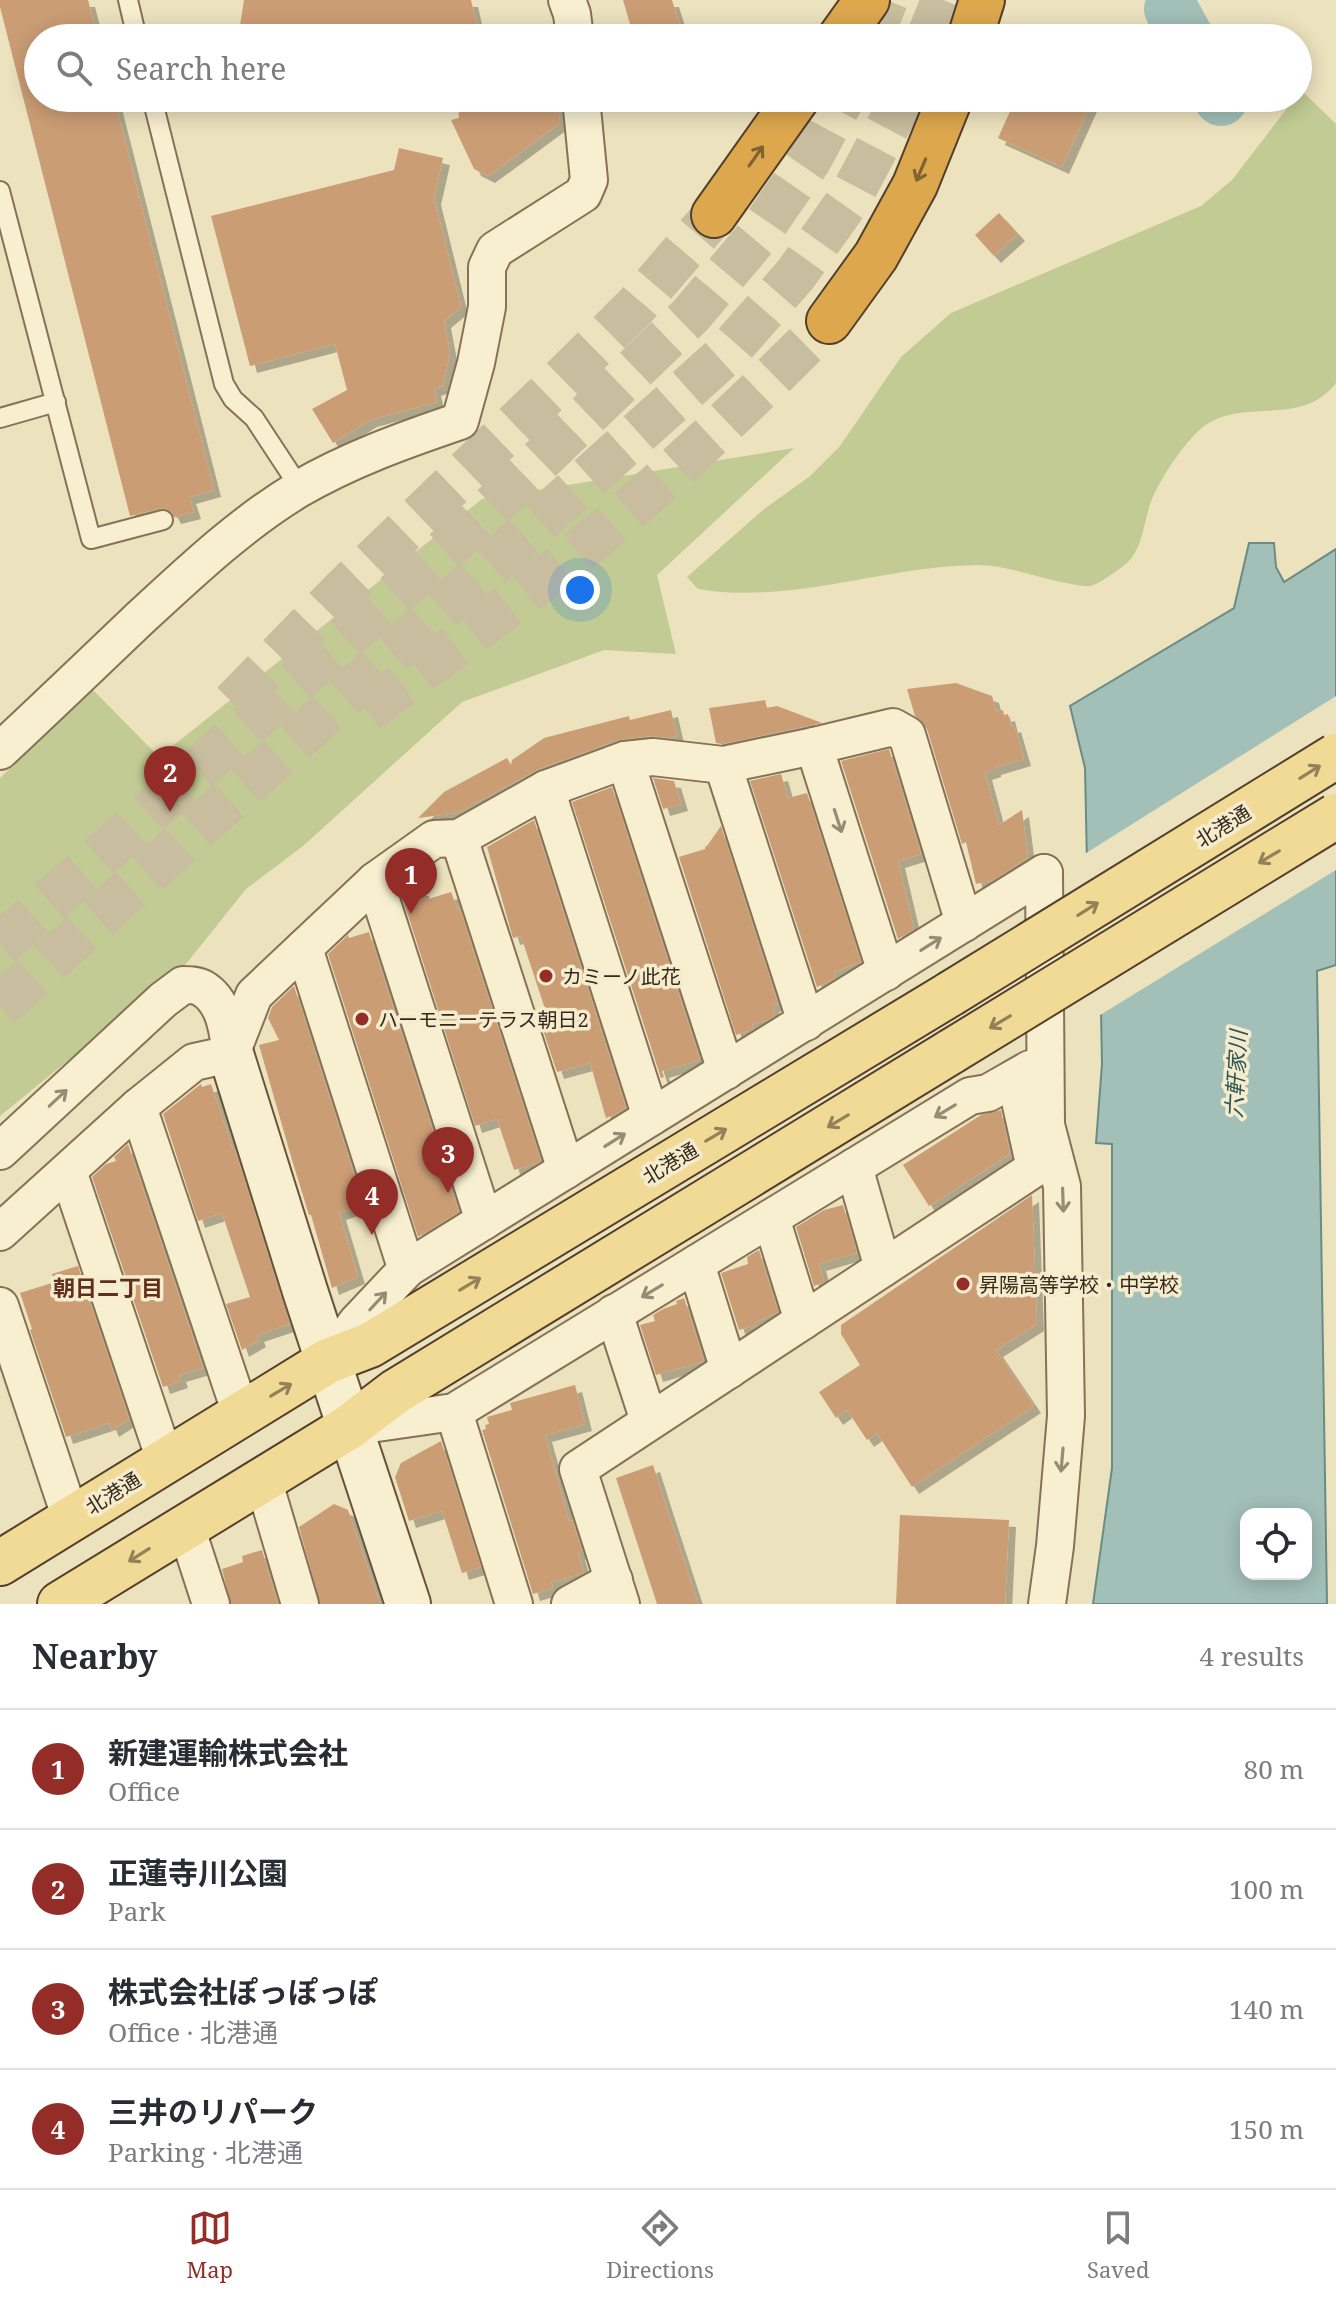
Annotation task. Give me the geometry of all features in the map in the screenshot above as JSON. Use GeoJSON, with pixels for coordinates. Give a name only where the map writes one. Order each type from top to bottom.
{"type":"FeatureCollection","features":[{"type":"Feature","properties":{"kind":"highway"},"geometry":{"type":"LineString","coordinates":[[850,24],[867,0]]}},
{"type":"Feature","properties":{"kind":"highway"},"geometry":{"type":"LineString","coordinates":[[974,24],[982,0]]}},
{"type":"Feature","properties":{"kind":"highway"},"geometry":{"type":"LineString","coordinates":[[714,215],[787,112]]}},
{"type":"Feature","properties":{"kind":"highway"},"geometry":{"type":"LineString","coordinates":[[829,321],[876,256],[909,197],[944,112]]}},
{"type":"Feature","properties":{"kind":"main road","name":"北港通"},"geometry":{"type":"LineString","coordinates":[[0,1563],[328,1361],[370,1345],[1336,756]]}},
{"type":"Feature","properties":{"kind":"main road"},"geometry":{"type":"LineString","coordinates":[[77,1600],[186,1527],[349,1427],[395,1392],[1336,816]]}},
{"type":"Feature","properties":{"kind":"street"},"geometry":{"type":"LineString","coordinates":[[567,0],[573,24]]}},
{"type":"Feature","properties":{"kind":"street"},"geometry":{"type":"LineString","coordinates":[[0,751],[223,543],[269,508],[300,488],[391,445],[460,421],[487,307],[487,267],[495,250],[583,194],[589,180],[582,112]]}},
{"type":"Feature","properties":{"kind":"street"},"geometry":{"type":"LineString","coordinates":[[231,1054],[254,995],[375,881],[434,839],[459,838],[546,789],[625,760],[653,757],[723,765],[893,727],[907,735],[964,923]]}},
{"type":"Feature","properties":{"kind":"street"},"geometry":{"type":"LineString","coordinates":[[814,746],[886,972]]}},
{"type":"Feature","properties":{"kind":"street"},"geometry":{"type":"LineString","coordinates":[[625,760],[726,1071]]}},
{"type":"Feature","properties":{"kind":"street"},"geometry":{"type":"LineString","coordinates":[[723,765],[806,1022]]}},
{"type":"Feature","properties":{"kind":"street"},"geometry":{"type":"LineString","coordinates":[[546,789],[651,1117]]}},
{"type":"Feature","properties":{"kind":"street"},"geometry":{"type":"LineString","coordinates":[[459,838],[566,1170]]}},
{"type":"Feature","properties":{"kind":"street"},"geometry":{"type":"LineString","coordinates":[[328,1361],[357,1322],[408,1268],[1044,873],[1030,1072],[1035,1168],[578,1469],[617,1592],[570,1604]]}},
{"type":"Feature","properties":{"kind":"street"},"geometry":{"type":"LineString","coordinates":[[375,881],[484,1221]]}},
{"type":"Feature","properties":{"kind":"street"},"geometry":{"type":"LineString","coordinates":[[304,948],[408,1268]]}},
{"type":"Feature","properties":{"kind":"street"},"geometry":{"type":"LineString","coordinates":[[0,1151],[183,985],[201,987],[217,1003],[228,1030],[231,1054],[328,1361],[408,1604]]}},
{"type":"Feature","properties":{"kind":"street"},"geometry":{"type":"LineString","coordinates":[[0,1232],[138,1107],[194,1062],[231,1054]]}},
{"type":"Feature","properties":{"kind":"street"},"geometry":{"type":"LineString","coordinates":[[349,1427],[454,1412],[970,1096],[988,1093],[1030,1072]]}},
{"type":"Feature","properties":{"kind":"street"},"geometry":{"type":"LineString","coordinates":[[1030,1072],[1062,1186],[1066,1416],[1047,1604]]}},
{"type":"Feature","properties":{"kind":"street"},"geometry":{"type":"LineString","coordinates":[[138,1107],[241,1414]]}},
{"type":"Feature","properties":{"kind":"street"},"geometry":{"type":"LineString","coordinates":[[854,1167],[883,1268]]}},
{"type":"Feature","properties":{"kind":"street"},"geometry":{"type":"LineString","coordinates":[[68,1171],[165,1460]]}},
{"type":"Feature","properties":{"kind":"street"},"geometry":{"type":"LineString","coordinates":[[771,1218],[803,1321]]}},
{"type":"Feature","properties":{"kind":"street"},"geometry":{"type":"LineString","coordinates":[[696,1264],[729,1370]]}},
{"type":"Feature","properties":{"kind":"street"},"geometry":{"type":"LineString","coordinates":[[0,1306],[71,1519]]}},
{"type":"Feature","properties":{"kind":"street"},"geometry":{"type":"LineString","coordinates":[[614,1313],[649,1421]]}},
{"type":"Feature","properties":{"kind":"street"},"geometry":{"type":"LineString","coordinates":[[454,1412],[514,1604]]}},
{"type":"Feature","properties":{"kind":"street"},"geometry":{"type":"LineString","coordinates":[[263,1479],[300,1604]]}},
{"type":"Feature","properties":{"kind":"street"},"geometry":{"type":"LineString","coordinates":[[186,1527],[211,1604]]}},
{"type":"Feature","properties":{"kind":"lane"},"geometry":{"type":"LineString","coordinates":[[128,0],[134,24]]}},
{"type":"Feature","properties":{"kind":"lane"},"geometry":{"type":"LineString","coordinates":[[156,112],[224,384],[233,399],[254,418],[300,488]]}},
{"type":"Feature","properties":{"kind":"lane"},"geometry":{"type":"LineString","coordinates":[[0,191],[91,539],[163,520]]}},
{"type":"Feature","properties":{"kind":"lane"},"geometry":{"type":"LineString","coordinates":[[0,418],[56,402]]}},
{"type":"Feature","properties":{"kind":"green space"},"geometry":{"type":"Polygon","coordinates":[[[1312,101],[1336,124],[1336,383],[1307,404],[1223,417],[1199,430],[1181,450],[1158,487],[1134,555],[1122,567],[1098,583],[1087,586],[977,565],[907,571],[768,592],[733,593],[698,589],[687,577],[764,509],[809,477],[840,446],[901,357],[951,313],[1201,206],[1232,180],[1284,112],[1312,112],[1312,101]]]}},
{"type":"Feature","properties":{"kind":"green space"},"geometry":{"type":"Polygon","coordinates":[[[794,448],[657,575],[676,654],[604,650],[462,702],[303,846],[246,889],[186,964],[0,1116],[0,778],[92,689],[159,757],[482,499],[794,448]]]}},
{"type":"Feature","properties":{"kind":"water","name":"六軒家川"},"geometry":{"type":"Polygon","coordinates":[[[1249,543],[1274,543],[1276,567],[1284,582],[1336,549],[1336,965],[1317,971],[1327,1604],[1093,1604],[1112,1468],[1112,1144],[1096,1143],[1102,1064],[1101,1011],[1087,864],[1085,768],[1070,706],[1234,608],[1249,543]]]}},
{"type":"Feature","properties":{"kind":"pier"},"geometry":{"type":"Polygon","coordinates":[[[1336,696],[1336,870],[1097,1017],[1083,855],[1336,696]]]}},
{"type":"Feature","properties":{"kind":"building"},"geometry":{"type":"Polygon","coordinates":[[[0,0],[88,0],[94,24],[24,24],[24,101],[0,0]]]}},
{"type":"Feature","properties":{"kind":"building"},"geometry":{"type":"Polygon","coordinates":[[[244,0],[471,0],[477,24],[240,24],[244,0]]]}},
{"type":"Feature","properties":{"kind":"building"},"geometry":{"type":"Polygon","coordinates":[[[623,0],[672,0],[680,24],[630,24],[623,0]]]}},
{"type":"Feature","properties":{"kind":"building"},"geometry":{"type":"Polygon","coordinates":[[[27,112],[118,112],[214,490],[189,497],[194,512],[174,517],[171,511],[161,508],[130,516],[27,112]]]}},
{"type":"Feature","properties":{"kind":"building"},"geometry":{"type":"Polygon","coordinates":[[[459,112],[559,112],[560,123],[488,176],[474,169],[451,120],[459,118],[459,112]]]}},
{"type":"Feature","properties":{"kind":"building"},"geometry":{"type":"Polygon","coordinates":[[[1010,112],[1087,112],[1062,167],[998,138],[1010,112]]]}},
{"type":"Feature","properties":{"kind":"building"},"geometry":{"type":"Polygon","coordinates":[[[399,148],[443,158],[434,198],[461,307],[444,321],[450,353],[443,386],[434,389],[437,402],[370,420],[333,443],[312,409],[347,390],[335,344],[250,366],[211,216],[394,170],[399,148]]]}},
{"type":"Feature","properties":{"kind":"building"},"geometry":{"type":"Polygon","coordinates":[[[999,213],[1018,234],[994,256],[975,235],[999,213]]]}},
{"type":"Feature","properties":{"kind":"building"},"geometry":{"type":"Polygon","coordinates":[[[956,683],[992,696],[996,711],[1003,710],[1004,715],[1008,714],[1011,726],[1014,725],[1024,759],[985,773],[999,825],[1022,810],[1028,857],[994,880],[976,884],[966,842],[962,844],[927,729],[915,716],[907,689],[956,683]]]}},
{"type":"Feature","properties":{"kind":"building"},"geometry":{"type":"Polygon","coordinates":[[[765,700],[767,708],[777,706],[822,723],[716,743],[709,708],[765,700]]]}},
{"type":"Feature","properties":{"kind":"building"},"geometry":{"type":"Polygon","coordinates":[[[671,710],[677,736],[618,740],[539,769],[457,813],[418,818],[444,792],[507,758],[511,765],[512,760],[544,738],[629,716],[630,720],[671,710]]]}},
{"type":"Feature","properties":{"kind":"building"},"geometry":{"type":"Polygon","coordinates":[[[889,749],[921,854],[898,861],[914,929],[898,939],[841,761],[889,749]]]}},
{"type":"Feature","properties":{"kind":"building"},"geometry":{"type":"Polygon","coordinates":[[[781,774],[788,798],[807,793],[861,962],[834,972],[836,978],[817,987],[750,781],[781,774]]]}},
{"type":"Feature","properties":{"kind":"building"},"geometry":{"type":"Polygon","coordinates":[[[653,778],[674,781],[681,804],[663,809],[653,778]]]}},
{"type":"Feature","properties":{"kind":"building"},"geometry":{"type":"Polygon","coordinates":[[[612,787],[700,1060],[662,1071],[664,1077],[661,1078],[572,802],[612,787]]]}},
{"type":"Feature","properties":{"kind":"building"},"geometry":{"type":"Polygon","coordinates":[[[534,820],[626,1108],[606,1118],[590,1063],[557,1072],[537,1012],[545,1009],[521,936],[513,938],[487,847],[534,820]]]}},
{"type":"Feature","properties":{"kind":"building"},"geometry":{"type":"Polygon","coordinates":[[[721,826],[778,1004],[772,1005],[775,1015],[752,1024],[754,1029],[736,1035],[679,857],[705,849],[721,826]]]}},
{"type":"Feature","properties":{"kind":"building"},"geometry":{"type":"Polygon","coordinates":[[[403,887],[422,889],[425,900],[451,892],[460,909],[541,1161],[538,1163],[514,1170],[497,1119],[475,1126],[402,896],[403,887]]]}},
{"type":"Feature","properties":{"kind":"building"},"geometry":{"type":"Polygon","coordinates":[[[369,932],[459,1212],[418,1237],[328,954],[348,935],[349,938],[369,932]]]}},
{"type":"Feature","properties":{"kind":"building"},"geometry":{"type":"Polygon","coordinates":[[[294,986],[364,1205],[339,1213],[358,1277],[332,1288],[259,1045],[279,1040],[268,1018],[272,1007],[294,986]]]}},
{"type":"Feature","properties":{"kind":"building"},"geometry":{"type":"Polygon","coordinates":[[[201,1084],[202,1087],[211,1084],[290,1324],[257,1335],[259,1340],[242,1350],[226,1304],[250,1297],[222,1213],[198,1221],[163,1114],[201,1084]]]}},
{"type":"Feature","properties":{"kind":"building"},"geometry":{"type":"Polygon","coordinates":[[[1001,1110],[1010,1154],[929,1206],[903,1165],[981,1115],[1001,1110]]]}},
{"type":"Feature","properties":{"kind":"building"},"geometry":{"type":"Polygon","coordinates":[[[128,1144],[203,1368],[179,1375],[181,1381],[163,1387],[92,1177],[106,1164],[116,1161],[114,1157],[128,1144]]]}},
{"type":"Feature","properties":{"kind":"building"},"geometry":{"type":"Polygon","coordinates":[[[1032,1195],[1037,1324],[996,1350],[1034,1406],[912,1487],[877,1433],[867,1440],[847,1410],[836,1418],[819,1392],[860,1365],[841,1334],[841,1325],[1032,1195]]]}},
{"type":"Feature","properties":{"kind":"building"},"geometry":{"type":"Polygon","coordinates":[[[843,1205],[857,1253],[819,1264],[824,1282],[814,1286],[796,1227],[824,1210],[843,1205]]]}},
{"type":"Feature","properties":{"kind":"building"},"geometry":{"type":"Polygon","coordinates":[[[759,1250],[778,1312],[756,1322],[757,1325],[739,1330],[721,1273],[748,1264],[747,1257],[759,1250]]]}},
{"type":"Feature","properties":{"kind":"building"},"geometry":{"type":"Polygon","coordinates":[[[78,1266],[129,1419],[112,1430],[109,1423],[66,1437],[20,1293],[55,1282],[52,1274],[78,1266]]]}},
{"type":"Feature","properties":{"kind":"building"},"geometry":{"type":"Polygon","coordinates":[[[684,1298],[704,1361],[656,1375],[640,1325],[655,1321],[653,1315],[684,1298]]]}},
{"type":"Feature","properties":{"kind":"building"},"geometry":{"type":"Polygon","coordinates":[[[575,1385],[585,1424],[545,1435],[569,1521],[572,1520],[582,1551],[578,1553],[584,1573],[551,1582],[553,1588],[533,1594],[482,1430],[489,1424],[487,1417],[512,1410],[510,1403],[575,1385]]]}},
{"type":"Feature","properties":{"kind":"building"},"geometry":{"type":"Polygon","coordinates":[[[441,1441],[481,1567],[462,1573],[442,1511],[409,1521],[395,1477],[401,1463],[441,1441]]]}},
{"type":"Feature","properties":{"kind":"building"},"geometry":{"type":"Polygon","coordinates":[[[653,1465],[698,1604],[657,1604],[616,1478],[653,1465]]]}},
{"type":"Feature","properties":{"kind":"building"},"geometry":{"type":"Polygon","coordinates":[[[334,1504],[348,1510],[380,1604],[320,1604],[299,1527],[334,1504]]]}},
{"type":"Feature","properties":{"kind":"building"},"geometry":{"type":"Polygon","coordinates":[[[900,1515],[1009,1520],[1005,1604],[896,1604],[900,1515]]]}},
{"type":"Feature","properties":{"kind":"building"},"geometry":{"type":"Polygon","coordinates":[[[262,1550],[278,1604],[231,1604],[222,1569],[243,1562],[242,1556],[262,1550]]]}},
{"type":"Feature","properties":{"kind":"waterway"},"geometry":{"type":"LineString","coordinates":[[1171,9],[1179,24]]}},
{"type":"Feature","properties":{"kind":"tunnel"},"geometry":{"type":"LineString","coordinates":[[877,24],[886,0]]}},
{"type":"Feature","properties":{"kind":"tunnel"},"geometry":{"type":"LineString","coordinates":[[934,24],[943,0]]}},
{"type":"Feature","properties":{"kind":"tunnel"},"geometry":{"type":"LineString","coordinates":[[0,945],[472,526],[691,315],[755,239],[809,161],[835,112]]}},
{"type":"Feature","properties":{"kind":"tunnel"},"geometry":{"type":"LineString","coordinates":[[0,1006],[726,354],[796,274],[850,198],[896,112]]}},
{"type":"Feature","properties":{"kind":"tunnel"},"geometry":{"type":"LineString","coordinates":[[233,703],[346,587],[636,306],[714,215]]}},
{"type":"Feature","properties":{"kind":"tunnel"},"geometry":{"type":"LineString","coordinates":[[367,711],[538,583],[638,502],[829,321]]}},
{"type":"Feature","properties":{"kind":"place","name":"正蓮寺川公園"},"geometry":{"type":"Point","coordinates":[170,812]}},
{"type":"Feature","properties":{"kind":"place","name":"新建運輸株式会社"},"geometry":{"type":"Point","coordinates":[411,914]}},
{"type":"Feature","properties":{"kind":"place","name":"カミーノ此花"},"geometry":{"type":"Point","coordinates":[546,976]}},
{"type":"Feature","properties":{"kind":"place","name":"ハーモニーテラス朝日2"},"geometry":{"type":"Point","coordinates":[362,1019]}},
{"type":"Feature","properties":{"kind":"place","name":"株式会社ぽっぽっぽ"},"geometry":{"type":"Point","coordinates":[448,1193]}},
{"type":"Feature","properties":{"kind":"place","name":"三井のリパーク"},"geometry":{"type":"Point","coordinates":[372,1235]}},
{"type":"Feature","properties":{"kind":"place","name":"昇陽高等学校・中学校"},"geometry":{"type":"Point","coordinates":[963,1284]}},
{"type":"Feature","properties":{"kind":"district","name":"朝日二丁目"},"geometry":{"type":"Point","coordinates":[108,1287]}}]}
